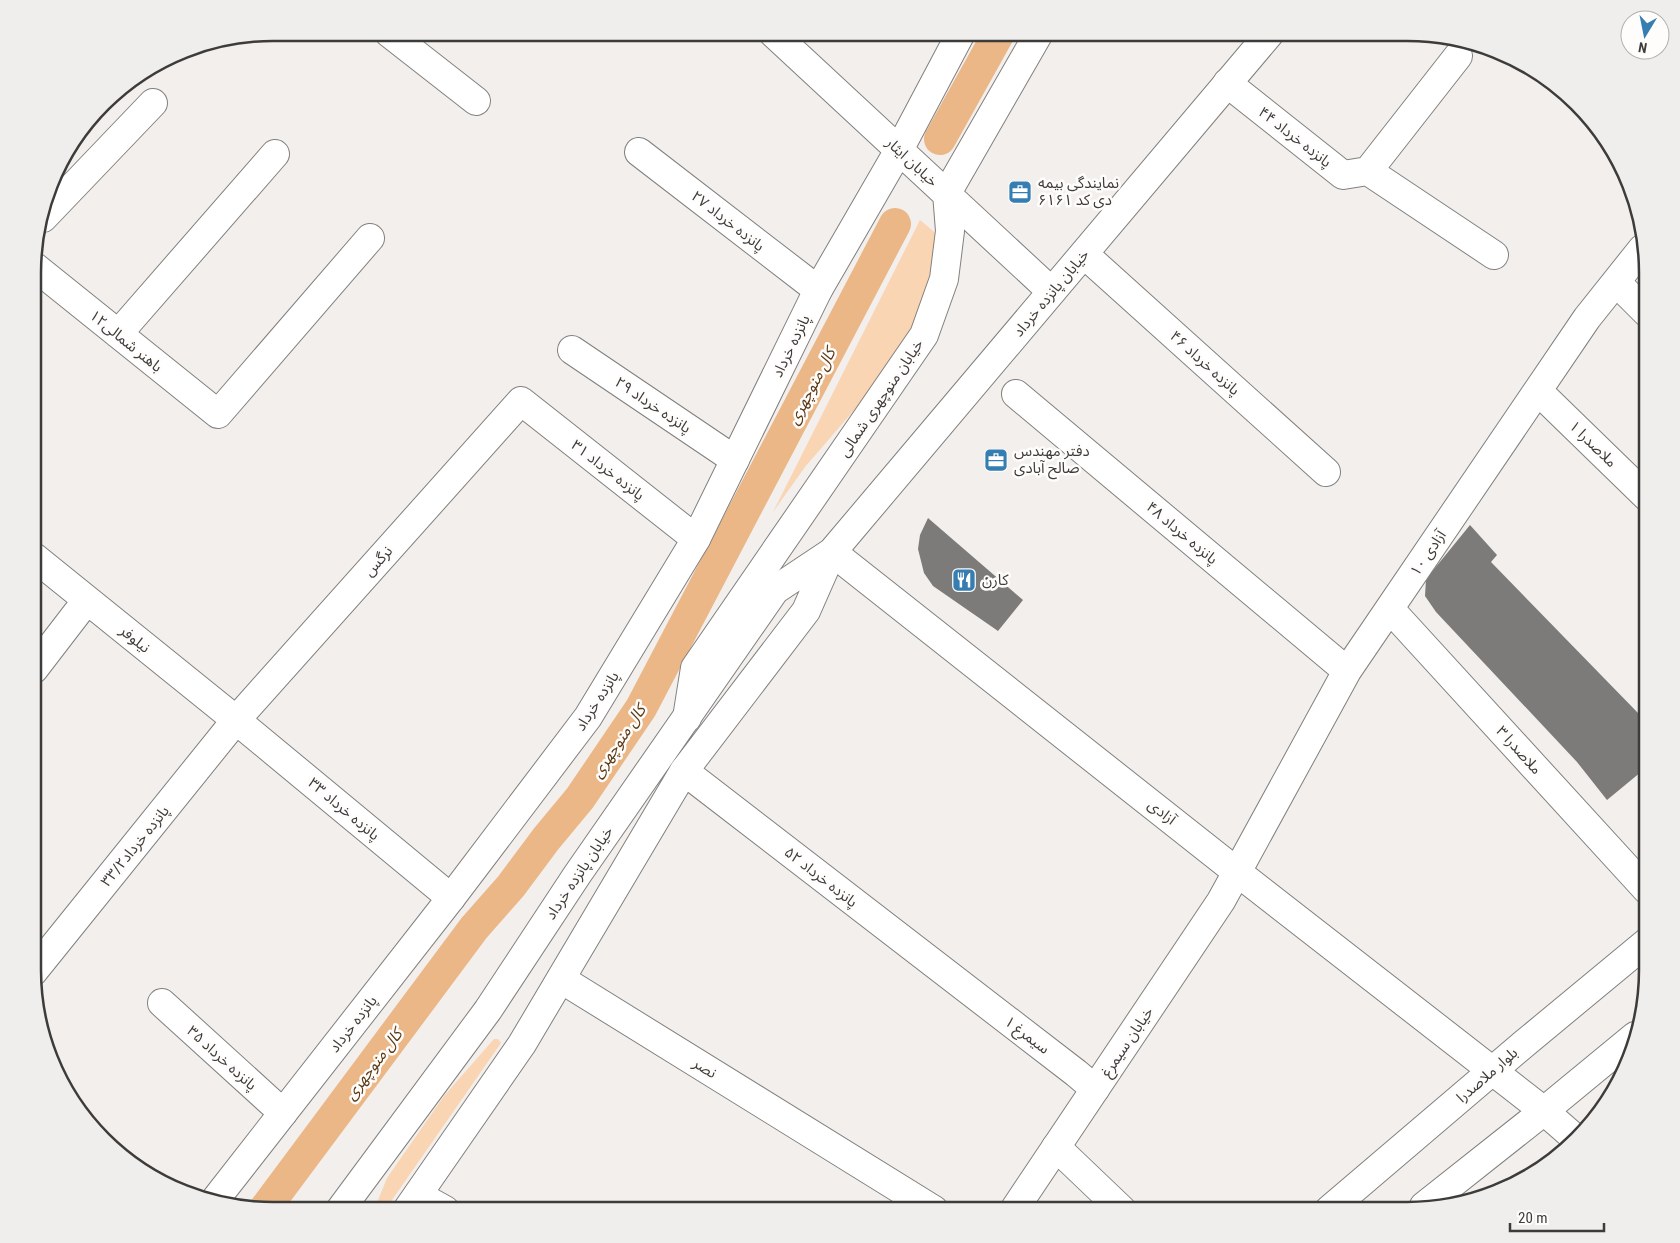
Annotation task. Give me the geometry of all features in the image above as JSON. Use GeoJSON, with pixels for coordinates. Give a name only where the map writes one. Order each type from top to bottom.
{"type":"FeatureCollection","features":[{"type":"Feature","properties":{"kind":"street"},"geometry":{"type":"LineString","coordinates":[[400,41],[476,101]]}},
{"type":"Feature","properties":{"kind":"street","name":"خیابان ایثار"},"geometry":{"type":"LineString","coordinates":[[782,41],[1051,291]]}},
{"type":"Feature","properties":{"kind":"street"},"geometry":{"type":"LineString","coordinates":[[899,150],[957,41]]}},
{"type":"Feature","properties":{"kind":"street"},"geometry":{"type":"LineString","coordinates":[[946,193],[1034,41]]}},
{"type":"Feature","properties":{"kind":"street","name":"خیابان پانزده خرداد"},"geometry":{"type":"LineString","coordinates":[[346,1202],[488,1010],[577,875],[775,590],[832,552],[1263,41]]}},
{"type":"Feature","properties":{"kind":"street"},"geometry":{"type":"LineString","coordinates":[[1458,56],[1368,171],[1494,254]]}},
{"type":"Feature","properties":{"kind":"street","name":"پانزده خرداد ۴۴"},"geometry":{"type":"LineString","coordinates":[[1228,84],[1343,175],[1368,171]]}},
{"type":"Feature","properties":{"kind":"street"},"geometry":{"type":"LineString","coordinates":[[50,211],[153,103]]}},
{"type":"Feature","properties":{"kind":"street","name":"پانزده خرداد"},"geometry":{"type":"LineString","coordinates":[[219,1195],[451,898],[588,717],[696,539],[818,290],[899,150]]}},
{"type":"Feature","properties":{"kind":"street","name":"پانزده خرداد ۲۷"},"geometry":{"type":"LineString","coordinates":[[639,152],[818,290]]}},
{"type":"Feature","properties":{"kind":"street"},"geometry":{"type":"LineString","coordinates":[[118,334],[275,154]]}},
{"type":"Feature","properties":{"kind":"street","name":"خیابان منوچهری شمالی"},"geometry":{"type":"LineString","coordinates":[[687,718],[695,668],[924,336],[944,279],[950,231],[946,193]]}},
{"type":"Feature","properties":{"kind":"street","name":"باهنر شمالی۱۲"},"geometry":{"type":"LineString","coordinates":[[41,272],[218,414],[370,238]]}},
{"type":"Feature","properties":{"kind":"street","name":"پانزده خرداد ۴۶"},"geometry":{"type":"LineString","coordinates":[[1084,254],[1326,472]]}},
{"type":"Feature","properties":{"kind":"street","name":"آزادی ۱۰"},"geometry":{"type":"LineString","coordinates":[[1237,872],[1347,671],[1588,318],[1638,254]]}},
{"type":"Feature","properties":{"kind":"street"},"geometry":{"type":"LineString","coordinates":[[1616,282],[1639,304]]}},
{"type":"Feature","properties":{"kind":"street","name":"پانزده خرداد ۲۹"},"geometry":{"type":"LineString","coordinates":[[572,350],[735,460]]}},
{"type":"Feature","properties":{"kind":"street","name":"ملاصدرا ۱"},"geometry":{"type":"LineString","coordinates":[[1538,391],[1639,489]]}},
{"type":"Feature","properties":{"kind":"street","name":"پانزده خرداد ۴۸"},"geometry":{"type":"LineString","coordinates":[[1016,394],[1347,671]]}},
{"type":"Feature","properties":{"kind":"street","name":"پانزده خرداد ۳۱"},"geometry":{"type":"LineString","coordinates":[[520,401],[696,539]]}},
{"type":"Feature","properties":{"kind":"street","name":"نرگس"},"geometry":{"type":"LineString","coordinates":[[236,720],[520,401]]}},
{"type":"Feature","properties":{"kind":"street","name":"خیابان پانزده خرداد"},"geometry":{"type":"LineString","coordinates":[[413,1202],[522,1044],[684,771],[806,611],[832,552]]}},
{"type":"Feature","properties":{"kind":"street","name":"آزادی"},"geometry":{"type":"LineString","coordinates":[[832,552],[1237,872],[1544,1111],[1571,1134]]}},
{"type":"Feature","properties":{"kind":"street","name":"نیلوفر"},"geometry":{"type":"LineString","coordinates":[[41,563],[236,720]]}},
{"type":"Feature","properties":{"kind":"street"},"geometry":{"type":"LineString","coordinates":[[41,660],[87,600]]}},
{"type":"Feature","properties":{"kind":"street","name":"ملاصدرا ۳"},"geometry":{"type":"LineString","coordinates":[[1390,609],[1639,881]]}},
{"type":"Feature","properties":{"kind":"street","name":"پانزده خرداد ۳۳"},"geometry":{"type":"LineString","coordinates":[[236,720],[451,898]]}},
{"type":"Feature","properties":{"kind":"street","name":"پانزده خرداد۳۳/۲"},"geometry":{"type":"LineString","coordinates":[[41,962],[236,720]]}},
{"type":"Feature","properties":{"kind":"street","name":"پانزده خرداد ۵۲"},"geometry":{"type":"LineString","coordinates":[[684,771],[959,982]]}},
{"type":"Feature","properties":{"kind":"street","name":"خیابان سیمرغ"},"geometry":{"type":"LineString","coordinates":[[1019,1202],[1215,909],[1237,872]]}},
{"type":"Feature","properties":{"kind":"street","name":"بلوار ملاصدرا"},"geometry":{"type":"LineString","coordinates":[[1338,1202],[1639,949]]}},
{"type":"Feature","properties":{"kind":"street","name":"نصر"},"geometry":{"type":"LineString","coordinates":[[561,979],[921,1202]]}},
{"type":"Feature","properties":{"kind":"street","name":"سیمرغ ۱"},"geometry":{"type":"LineString","coordinates":[[959,982],[1095,1089]]}},
{"type":"Feature","properties":{"kind":"street","name":"پانزده خرداد ۳۵"},"geometry":{"type":"LineString","coordinates":[[162,1003],[283,1113]]}},
{"type":"Feature","properties":{"kind":"street"},"geometry":{"type":"LineString","coordinates":[[1431,1200],[1626,1043]]}},
{"type":"Feature","properties":{"kind":"street"},"geometry":{"type":"LineString","coordinates":[[1056,1147],[1114,1202]]}},
{"type":"Feature","properties":{"kind":"shaded area"},"geometry":{"type":"Polygon","coordinates":[[[920,220],[938,235],[931,282],[912,331],[868,394],[805,467],[773,512],[920,220]]]}},
{"type":"Feature","properties":{"kind":"shaded area"},"geometry":{"type":"Polygon","coordinates":[[[494,1039],[498,1039],[501,1043],[391,1202],[377,1202],[387,1178],[444,1096],[494,1039]]]}},
{"type":"Feature","properties":{"kind":"building","name":"کارن"},"geometry":{"type":"Polygon","coordinates":[[[928,518],[1023,600],[998,631],[933,586],[924,573],[918,549],[920,535],[928,518]]]}},
{"type":"Feature","properties":{"kind":"building"},"geometry":{"type":"Polygon","coordinates":[[[1470,525],[1497,555],[1491,562],[1639,714],[1639,774],[1607,800],[1577,762],[1436,612],[1425,596],[1426,579],[1470,525]]]}},
{"type":"Feature","properties":{"kind":"waterway","name":"کال منوچهری"},"geometry":{"type":"LineString","coordinates":[[940,139],[995,41]]}},
{"type":"Feature","properties":{"kind":"waterway","name":"کال منوچهری"},"geometry":{"type":"LineString","coordinates":[[270,1202],[474,928],[511,886],[580,798],[641,708],[895,224]]}},
{"type":"Feature","properties":{"kind":"place","name":"نمایندگی بیمه دی کد ۶۱۶۱"},"geometry":{"type":"Point","coordinates":[1020,192]}},
{"type":"Feature","properties":{"kind":"place","name":"دفتر مهندس صالح آبادی"},"geometry":{"type":"Point","coordinates":[996,460]}},
{"type":"Feature","properties":{"kind":"place","name":"کارن"},"geometry":{"type":"Point","coordinates":[964,580]}}]}
